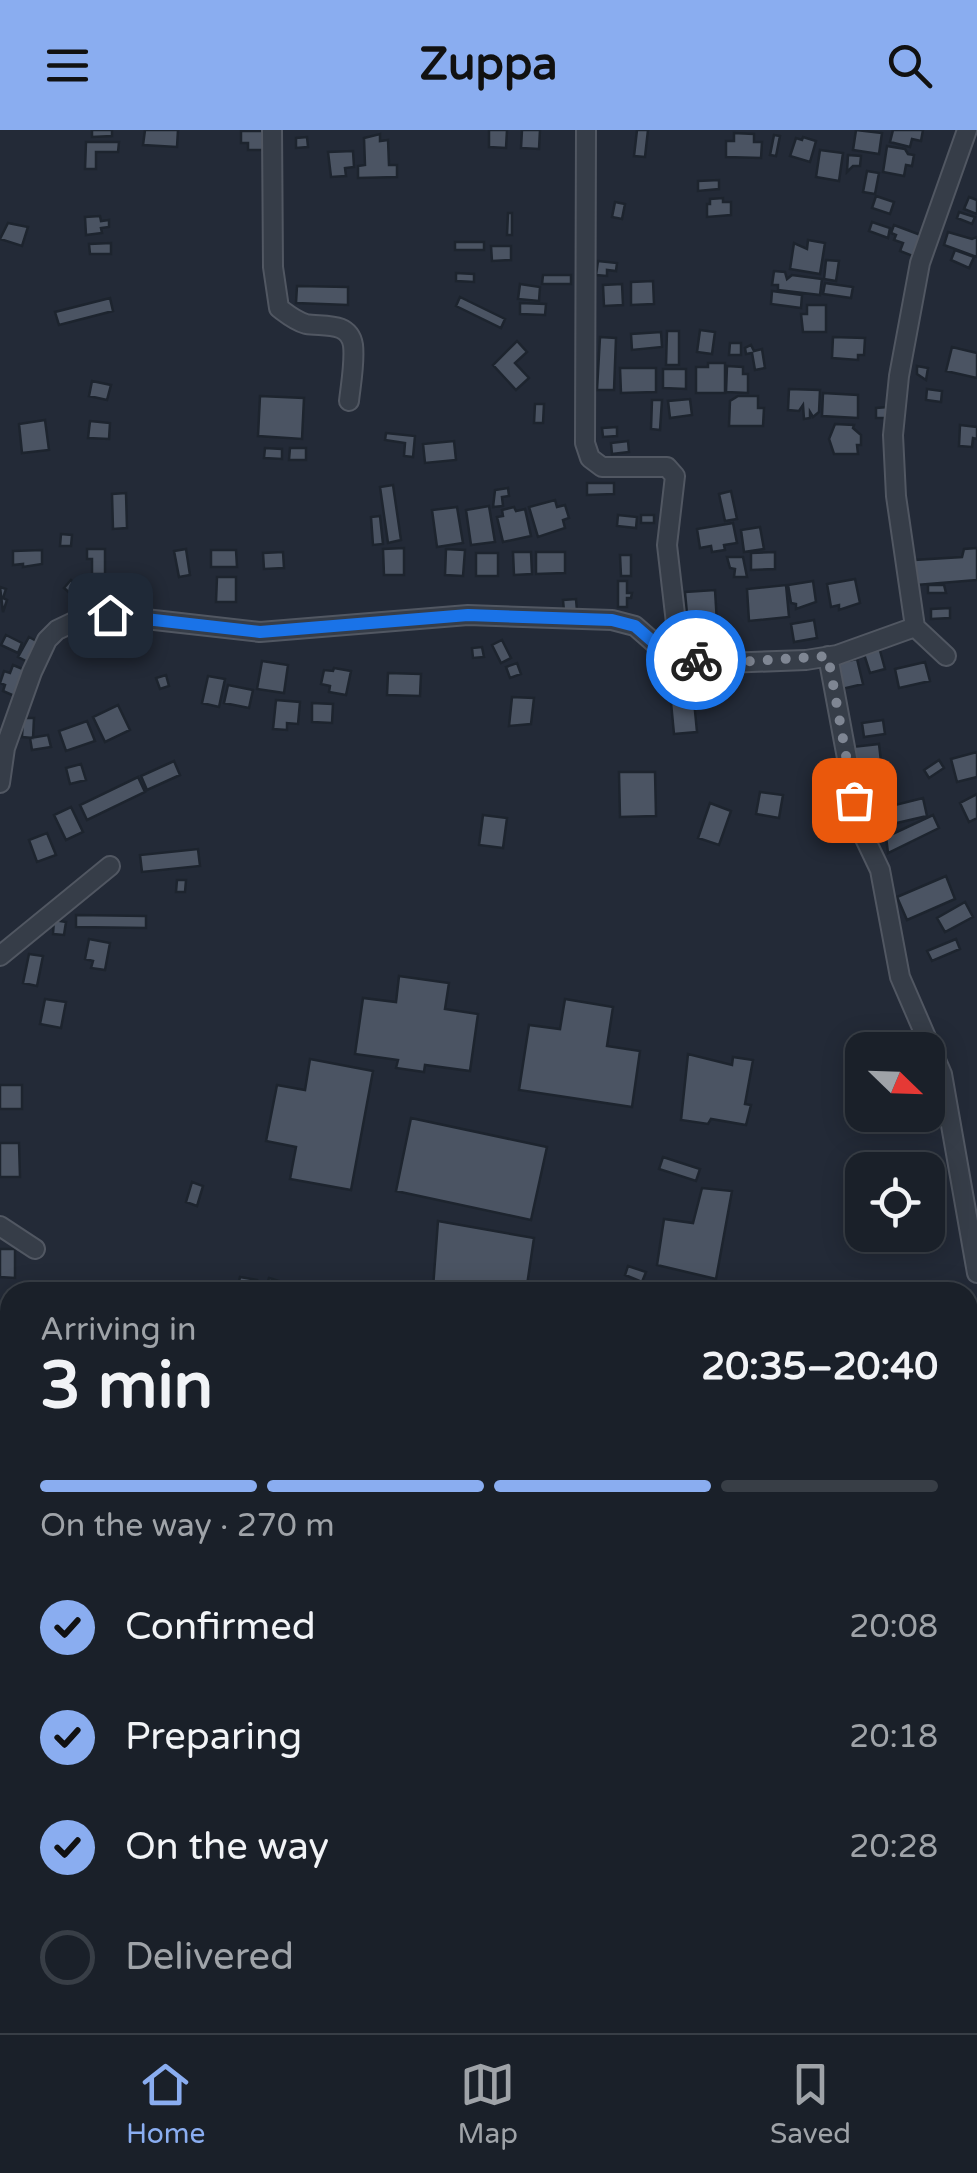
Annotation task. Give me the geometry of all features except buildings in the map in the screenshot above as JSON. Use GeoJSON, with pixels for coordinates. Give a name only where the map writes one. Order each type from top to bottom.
{"type":"FeatureCollection","features":[{"type":"Feature","properties":{"kind":"street"},"geometry":{"type":"LineString","coordinates":[[272,130],[273,267],[279,308],[293,319],[344,330],[353,346],[350,401]]}},
{"type":"Feature","properties":{"kind":"street"},"geometry":{"type":"LineString","coordinates":[[586,130],[585,443],[590,458],[602,467],[667,467],[675,476],[667,545],[671,604],[680,650]]}},
{"type":"Feature","properties":{"kind":"street"},"geometry":{"type":"LineString","coordinates":[[946,656],[915,627],[896,496],[893,436],[899,376],[920,263],[967,130]]}},
{"type":"Feature","properties":{"kind":"street"},"geometry":{"type":"LineString","coordinates":[[0,783],[5,748],[47,640],[78,620],[110,615],[260,632],[468,615],[612,620],[635,626],[659,647],[680,650],[693,660],[725,663],[828,656],[915,627]]}},
{"type":"Feature","properties":{"kind":"street"},"geometry":{"type":"LineString","coordinates":[[828,656],[860,828],[880,870],[900,977],[942,1074],[977,1273]]}},
{"type":"Feature","properties":{"kind":"street"},"geometry":{"type":"LineString","coordinates":[[0,956],[110,866]]}},
{"type":"Feature","properties":{"kind":"street"},"geometry":{"type":"LineString","coordinates":[[0,1226],[35,1249]]}},
{"type":"Feature","properties":{"kind":"way so far"},"geometry":{"type":"LineString","coordinates":[[696,660],[725,663],[828,656],[854,800]]}},
{"type":"Feature","properties":{"kind":"route"},"geometry":{"type":"LineString","coordinates":[[110,615],[196,628],[260,632],[468,615],[612,620],[635,626],[659,647],[680,650],[686,658],[696,660]]}}]}
